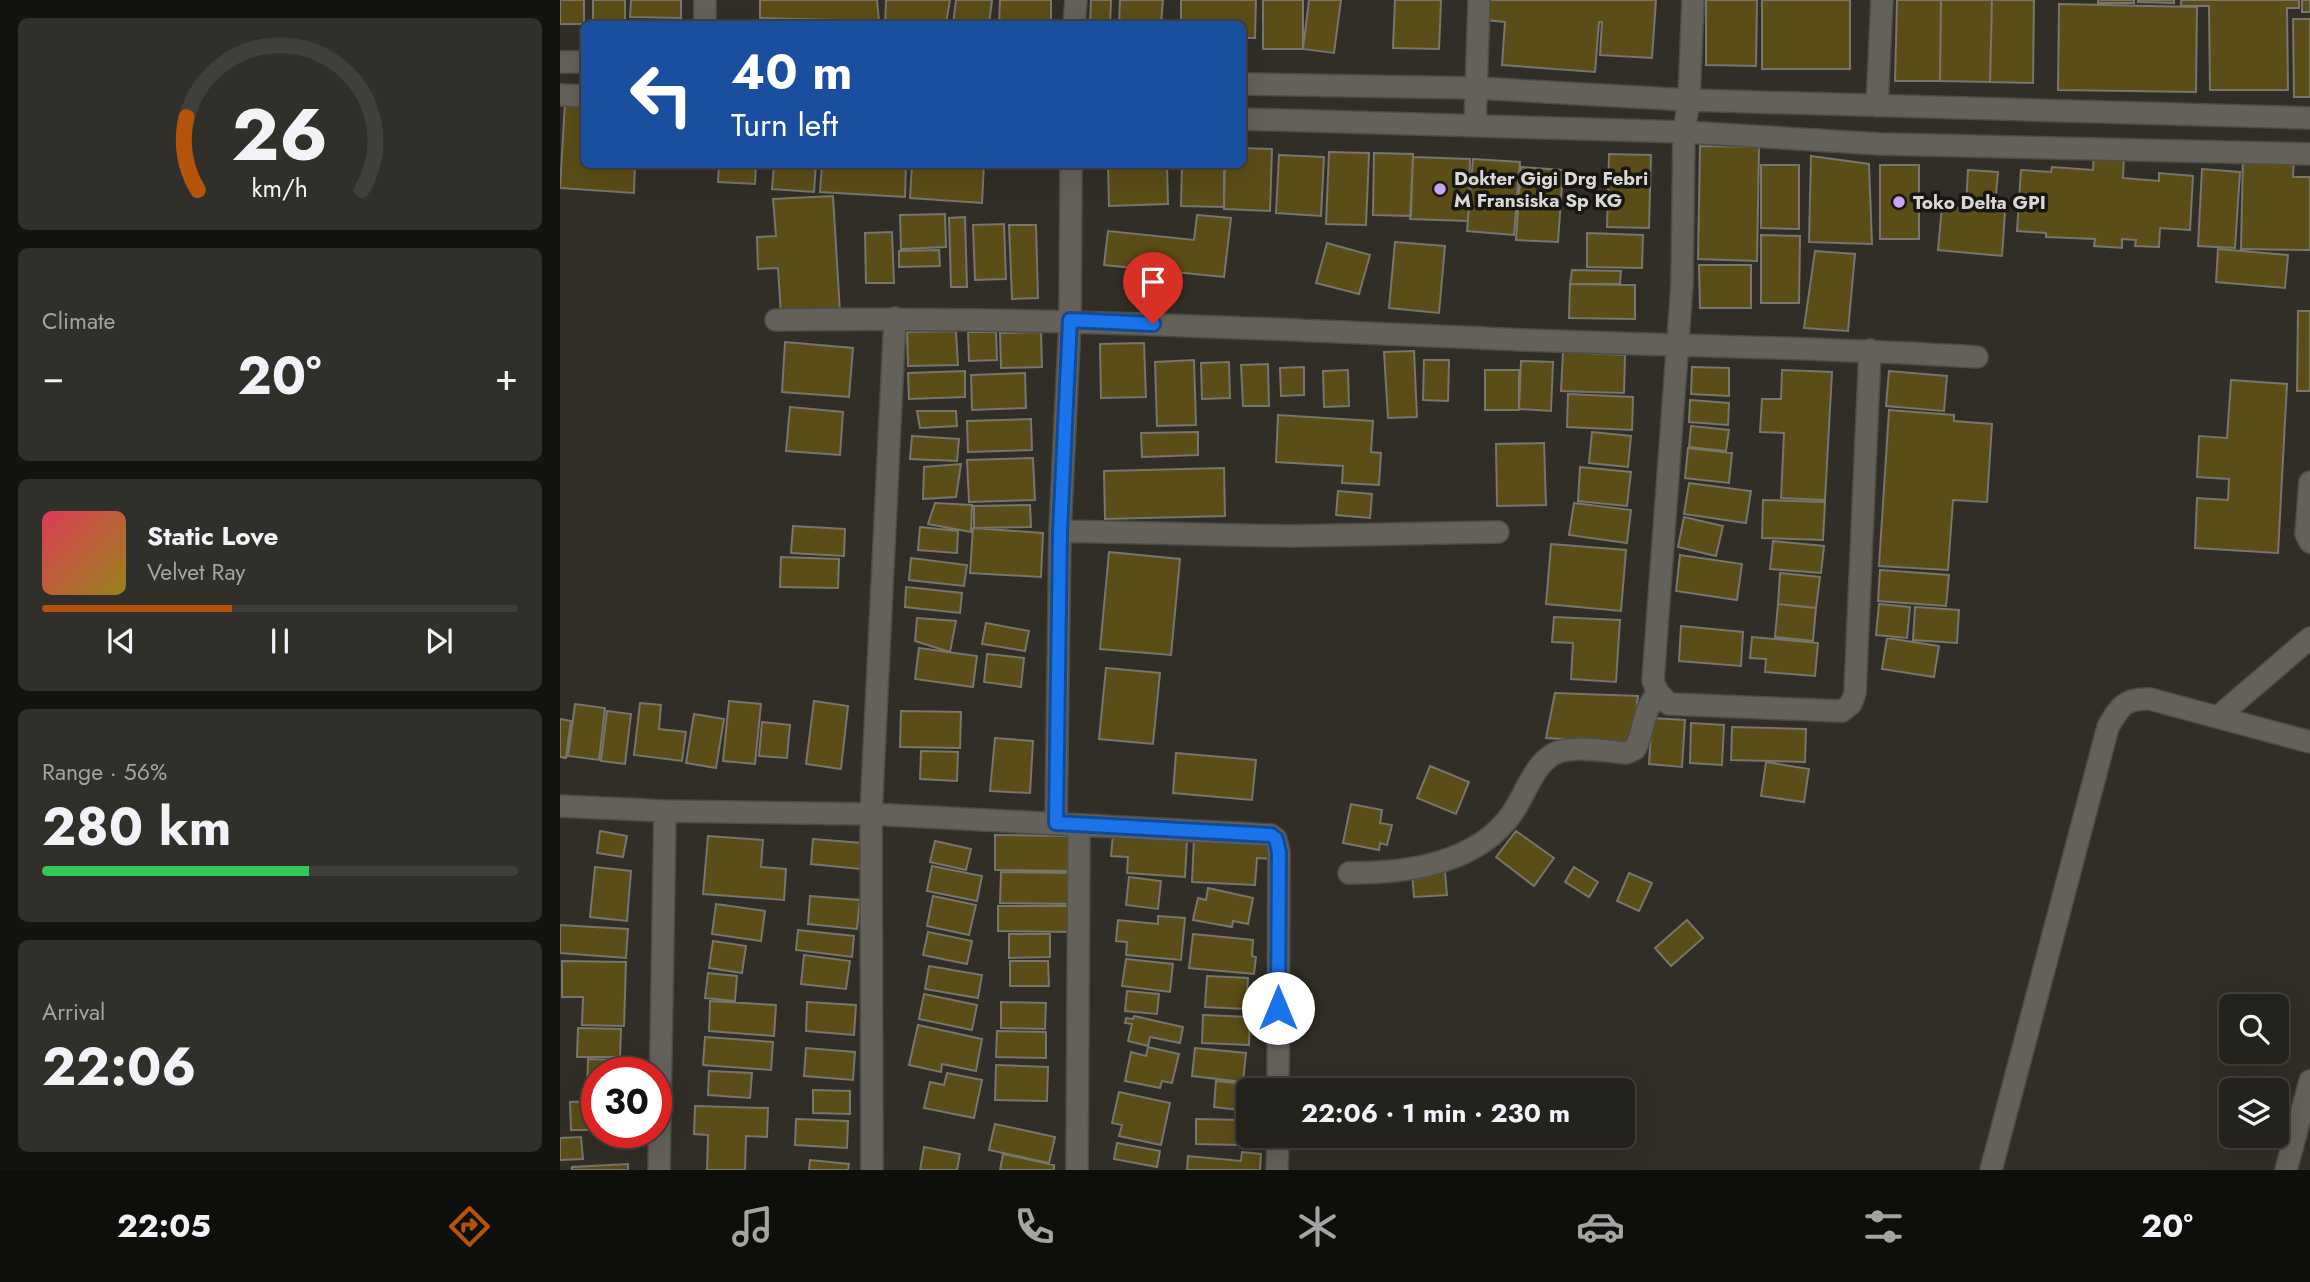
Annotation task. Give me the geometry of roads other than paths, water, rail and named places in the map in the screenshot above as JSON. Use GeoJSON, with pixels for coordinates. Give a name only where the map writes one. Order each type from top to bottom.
{"type":"FeatureCollection","features":[{"type":"Feature","properties":{"kind":"street"},"geometry":{"type":"LineString","coordinates":[[705,0],[705,21]]}},
{"type":"Feature","properties":{"kind":"street"},"geometry":{"type":"LineString","coordinates":[[1074,21],[1076,0]]}},
{"type":"Feature","properties":{"kind":"street"},"geometry":{"type":"LineString","coordinates":[[1475,125],[1479,0]]}},
{"type":"Feature","properties":{"kind":"street"},"geometry":{"type":"LineString","coordinates":[[1693,0],[1689,100],[1684,132],[1682,284],[1653,681],[1658,693],[1669,704],[1842,711],[1851,704],[1855,693],[1870,350]]}},
{"type":"Feature","properties":{"kind":"street"},"geometry":{"type":"LineString","coordinates":[[1877,106],[1882,0]]}},
{"type":"Feature","properties":{"kind":"street"},"geometry":{"type":"LineString","coordinates":[[560,62],[581,62]]}},
{"type":"Feature","properties":{"kind":"street"},"geometry":{"type":"LineString","coordinates":[[1246,84],[1476,88],[1689,100],[2310,118]]}},
{"type":"Feature","properties":{"kind":"street"},"geometry":{"type":"LineString","coordinates":[[560,95],[581,96]]}},
{"type":"Feature","properties":{"kind":"street"},"geometry":{"type":"LineString","coordinates":[[1246,119],[1684,132],[1881,144],[2310,154]]}},
{"type":"Feature","properties":{"kind":"street"},"geometry":{"type":"LineString","coordinates":[[1056,823],[1060,531],[1070,320],[1071,168]]}},
{"type":"Feature","properties":{"kind":"street"},"geometry":{"type":"LineString","coordinates":[[872,1170],[871,814],[895,318]]}},
{"type":"Feature","properties":{"kind":"street"},"geometry":{"type":"LineString","coordinates":[[776,320],[1070,320],[1676,346],[1870,350],[1976,357]]}},
{"type":"Feature","properties":{"kind":"street"},"geometry":{"type":"LineString","coordinates":[[2310,482],[2306,534],[2310,542]]}},
{"type":"Feature","properties":{"kind":"street"},"geometry":{"type":"LineString","coordinates":[[1060,531],[1289,536],[1498,532]]}},
{"type":"Feature","properties":{"kind":"street"},"geometry":{"type":"LineString","coordinates":[[2219,716],[2310,638]]}},
{"type":"Feature","properties":{"kind":"street"},"geometry":{"type":"LineString","coordinates":[[1349,873],[1386,873],[1448,861],[1475,847],[1510,817],[1538,769],[1551,755],[1563,750],[1626,753],[1635,749],[1643,718],[1658,693]]}},
{"type":"Feature","properties":{"kind":"street"},"geometry":{"type":"LineString","coordinates":[[1991,1170],[2108,727],[2119,708],[2134,698],[2150,699],[2310,742]]}},
{"type":"Feature","properties":{"kind":"street"},"geometry":{"type":"LineString","coordinates":[[560,806],[665,811],[871,814],[1264,833],[1276,839],[1279,852],[1278,1078]]}},
{"type":"Feature","properties":{"kind":"street"},"geometry":{"type":"LineString","coordinates":[[659,1170],[665,811]]}},
{"type":"Feature","properties":{"kind":"street"},"geometry":{"type":"LineString","coordinates":[[1077,1170],[1079,825]]}},
{"type":"Feature","properties":{"kind":"street"},"geometry":{"type":"LineString","coordinates":[[2286,1170],[2310,1081]]}},
{"type":"Feature","properties":{"kind":"street"},"geometry":{"type":"LineString","coordinates":[[1278,1148],[1278,1170]]}},
{"type":"Feature","properties":{"kind":"place","name":"Dokter Gigi Drg Febri M Fransiska Sp KG"},"geometry":{"type":"Point","coordinates":[1440,189]}},
{"type":"Feature","properties":{"kind":"place","name":"Toko Delta GPI"},"geometry":{"type":"Point","coordinates":[1899,202]}}]}
